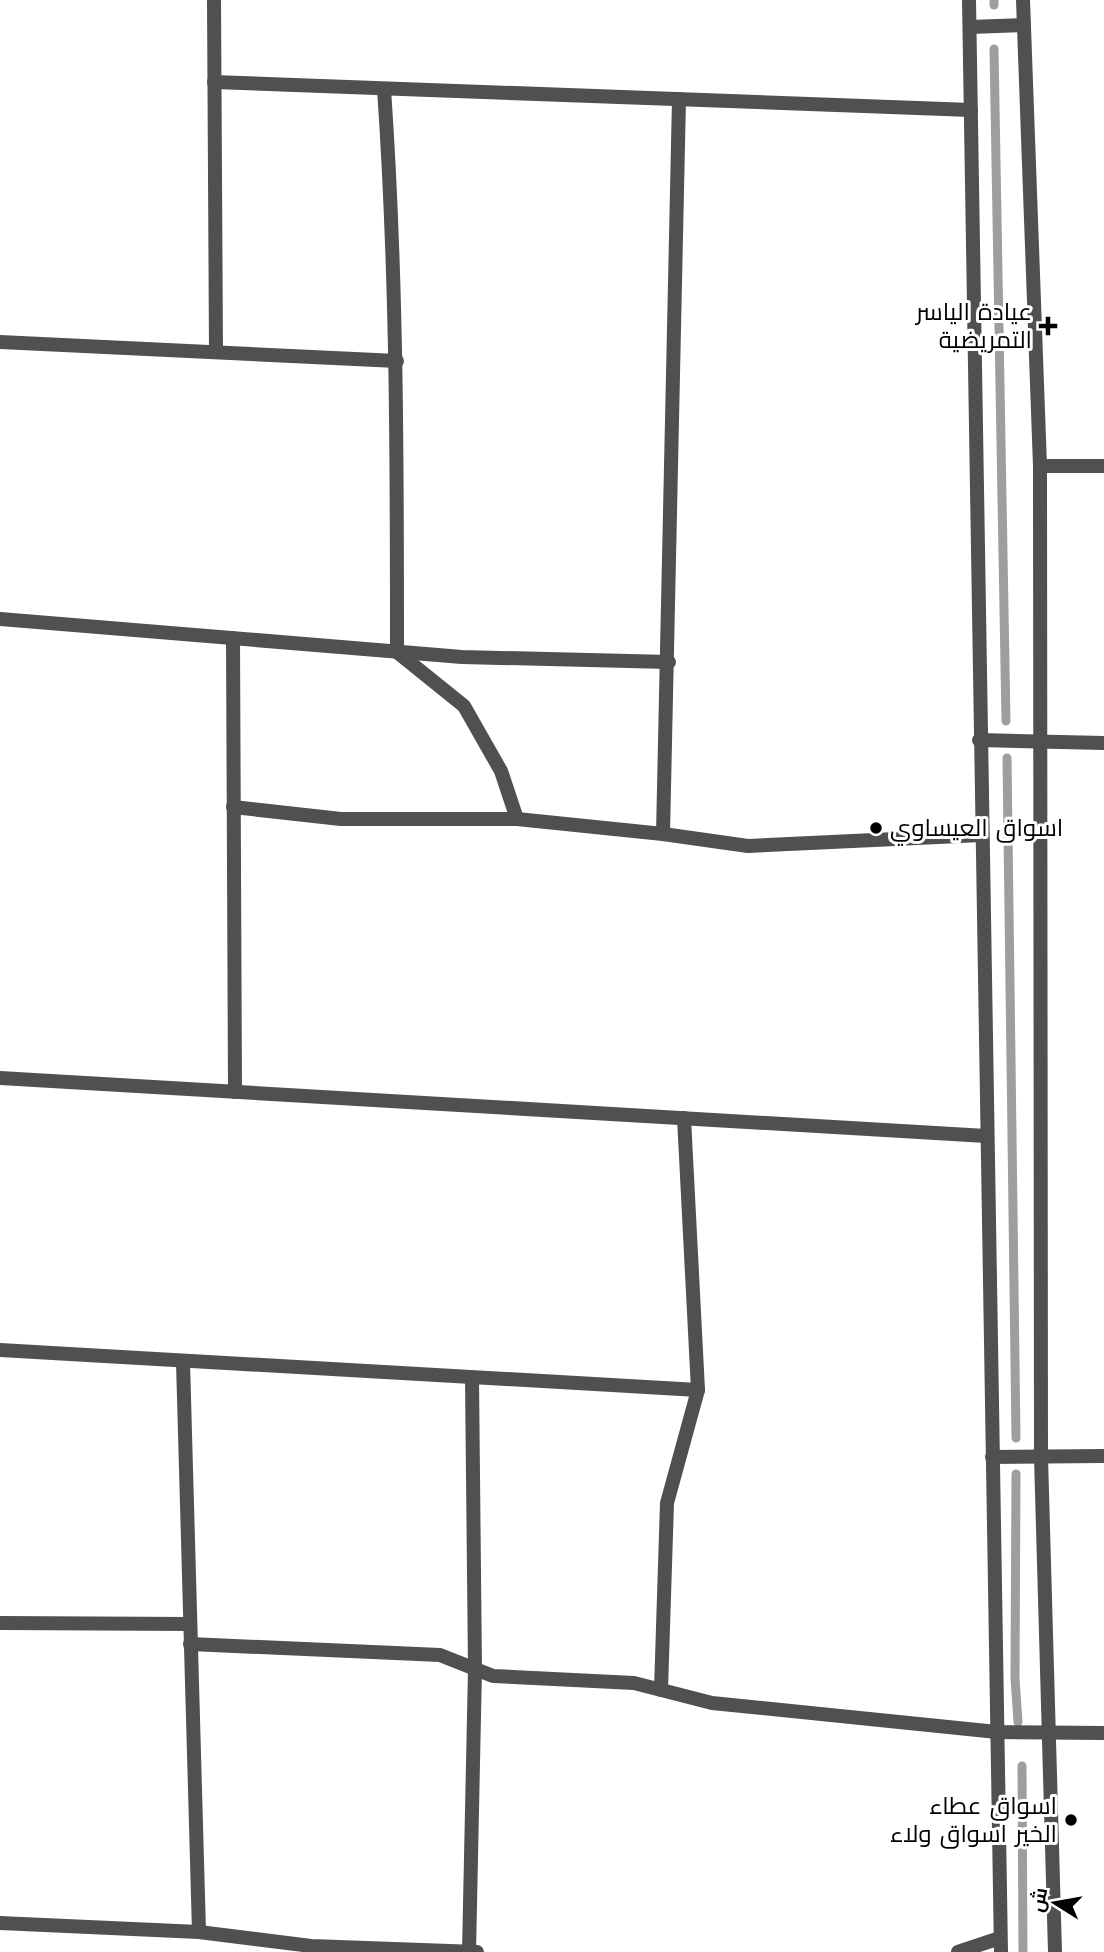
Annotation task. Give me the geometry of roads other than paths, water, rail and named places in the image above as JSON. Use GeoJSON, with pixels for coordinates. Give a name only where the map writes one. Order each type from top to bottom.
{"type":"FeatureCollection","features":[{"type":"Feature","properties":{"kind":"street"},"geometry":{"type":"LineString","coordinates":[[214,0],[216,352]]}},
{"type":"Feature","properties":{"kind":"street"},"geometry":{"type":"LineString","coordinates":[[958,1952],[1000,1945],[969,0]]}},
{"type":"Feature","properties":{"kind":"street"},"geometry":{"type":"LineString","coordinates":[[1023,0],[1040,466],[1038,741],[1041,1457],[1055,1952]]}},
{"type":"Feature","properties":{"kind":"street"},"geometry":{"type":"LineString","coordinates":[[970,27],[1024,25]]}},
{"type":"Feature","properties":{"kind":"street"},"geometry":{"type":"LineString","coordinates":[[214,82],[971,110]]}},
{"type":"Feature","properties":{"kind":"street"},"geometry":{"type":"LineString","coordinates":[[384,89],[393,224],[397,361],[397,652]]}},
{"type":"Feature","properties":{"kind":"street"},"geometry":{"type":"LineString","coordinates":[[663,834],[680,99]]}},
{"type":"Feature","properties":{"kind":"street"},"geometry":{"type":"LineString","coordinates":[[0,342],[397,361]]}},
{"type":"Feature","properties":{"kind":"street"},"geometry":{"type":"LineString","coordinates":[[1040,466],[1104,466]]}},
{"type":"Feature","properties":{"kind":"street"},"geometry":{"type":"LineString","coordinates":[[0,619],[463,657],[669,662]]}},
{"type":"Feature","properties":{"kind":"street"},"geometry":{"type":"LineString","coordinates":[[233,638],[235,1092]]}},
{"type":"Feature","properties":{"kind":"street"},"geometry":{"type":"LineString","coordinates":[[397,652],[464,706],[501,771],[517,819]]}},
{"type":"Feature","properties":{"kind":"street"},"geometry":{"type":"LineString","coordinates":[[979,740],[1104,743]]}},
{"type":"Feature","properties":{"kind":"street"},"geometry":{"type":"LineString","coordinates":[[233,807],[341,819],[517,819],[748,846],[981,835]]}},
{"type":"Feature","properties":{"kind":"street"},"geometry":{"type":"LineString","coordinates":[[0,1078],[986,1136]]}},
{"type":"Feature","properties":{"kind":"street"},"geometry":{"type":"LineString","coordinates":[[661,1690],[667,1503],[698,1390],[684,1118]]}},
{"type":"Feature","properties":{"kind":"street"},"geometry":{"type":"LineString","coordinates":[[0,1350],[698,1390]]}},
{"type":"Feature","properties":{"kind":"street"},"geometry":{"type":"LineString","coordinates":[[183,1362],[199,1933]]}},
{"type":"Feature","properties":{"kind":"street"},"geometry":{"type":"LineString","coordinates":[[469,1952],[475,1669],[472,1378]]}},
{"type":"Feature","properties":{"kind":"street"},"geometry":{"type":"LineString","coordinates":[[992,1457],[1104,1456]]}},
{"type":"Feature","properties":{"kind":"street"},"geometry":{"type":"LineString","coordinates":[[0,1623],[190,1624]]}},
{"type":"Feature","properties":{"kind":"street"},"geometry":{"type":"LineString","coordinates":[[190,1644],[440,1655],[493,1676],[634,1683],[712,1703],[997,1732],[1104,1733]]}},
{"type":"Feature","properties":{"kind":"street"},"geometry":{"type":"LineString","coordinates":[[0,1923],[199,1933],[311,1946],[477,1952]]}},
{"type":"Feature","properties":{"kind":"waterway"},"geometry":{"type":"LineString","coordinates":[[994,0],[994,5]]}},
{"type":"Feature","properties":{"kind":"waterway"},"geometry":{"type":"LineString","coordinates":[[994,49],[1006,721]]}},
{"type":"Feature","properties":{"kind":"waterway"},"geometry":{"type":"LineString","coordinates":[[1007,758],[1016,1438]]}},
{"type":"Feature","properties":{"kind":"waterway"},"geometry":{"type":"LineString","coordinates":[[1016,1474],[1015,1678],[1018,1722]]}},
{"type":"Feature","properties":{"kind":"waterway"},"geometry":{"type":"LineString","coordinates":[[1022,1766],[1023,1952]]}},
{"type":"Feature","properties":{"kind":"place","name":"عيادة الياسر التمريضية"},"geometry":{"type":"Point","coordinates":[1048,326]}},
{"type":"Feature","properties":{"kind":"place","name":"اسواق العيساوي"},"geometry":{"type":"Point","coordinates":[876,828]}},
{"type":"Feature","properties":{"kind":"place","name":"اسواق عطاء الخير اسواق ولاء"},"geometry":{"type":"Point","coordinates":[1071,1820]}}]}
